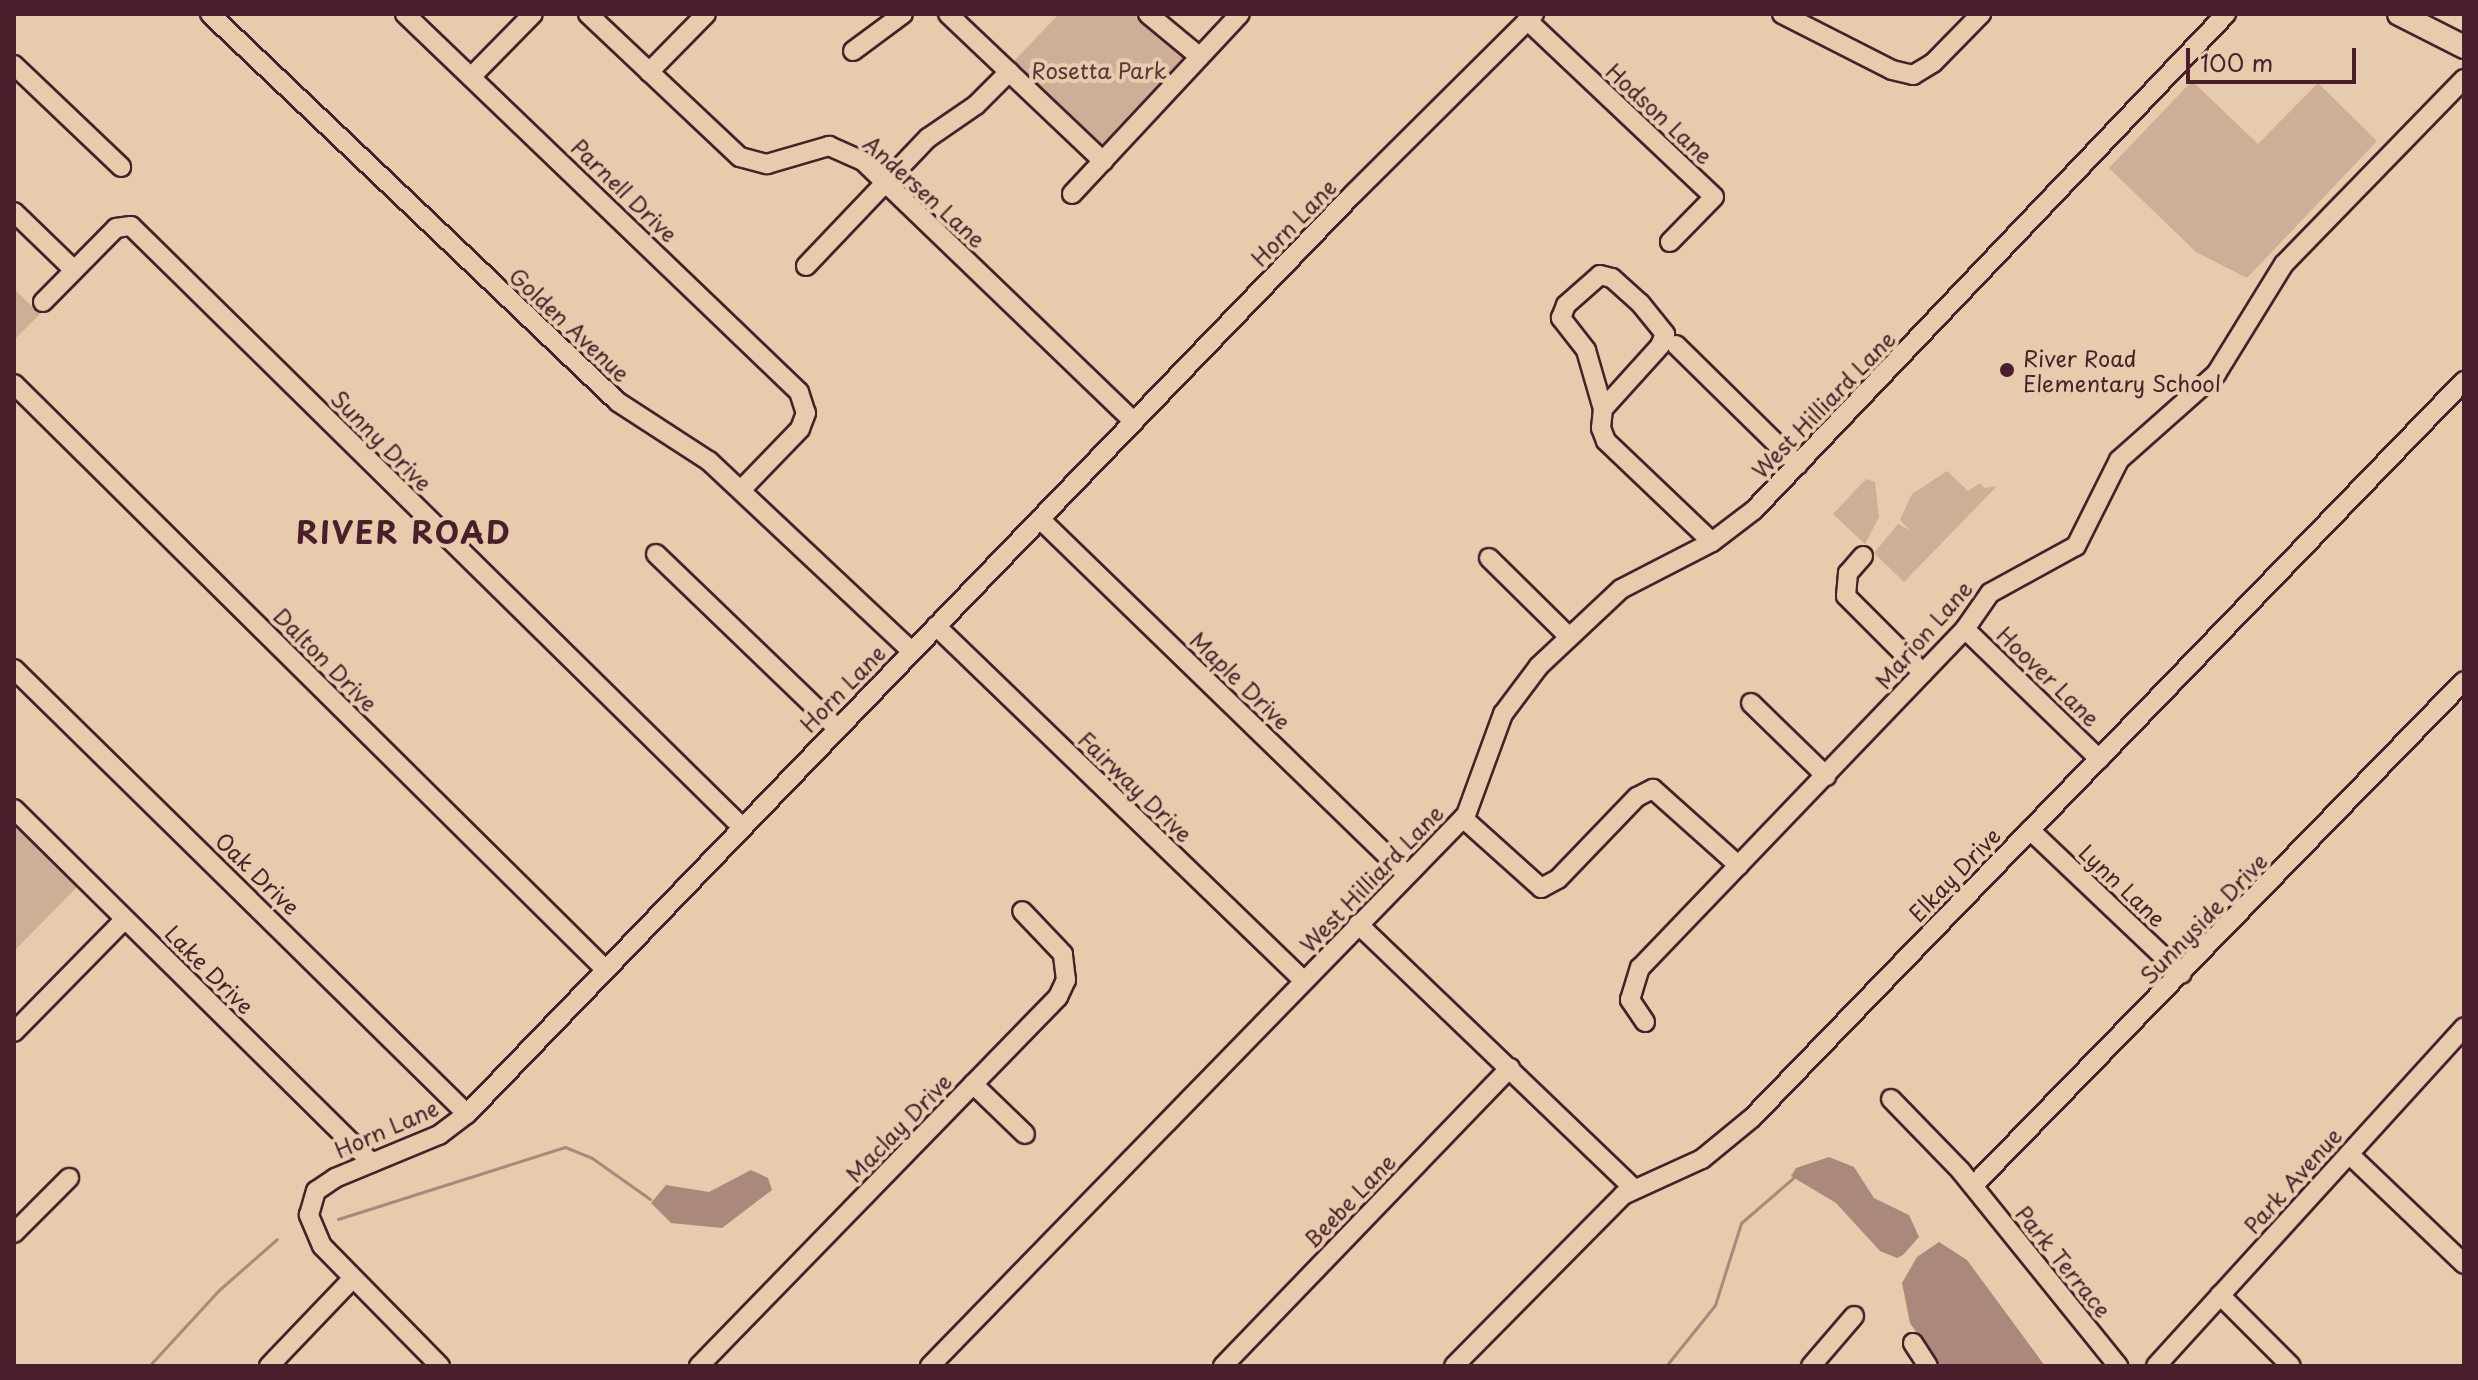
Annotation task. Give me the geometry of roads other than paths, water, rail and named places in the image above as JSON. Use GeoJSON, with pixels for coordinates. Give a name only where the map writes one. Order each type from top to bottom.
{"type":"FeatureCollection","features":[{"type":"Feature","properties":{"kind":"main road"},"geometry":{"type":"LineString","coordinates":[[2399,14],[2462,42]]}},
{"type":"Feature","properties":{"kind":"street","name":"Golden Avenue"},"geometry":{"type":"LineString","coordinates":[[210,14],[609,394],[696,451],[911,651]]}},
{"type":"Feature","properties":{"kind":"street","name":"Parnell Drive"},"geometry":{"type":"LineString","coordinates":[[405,14],[788,380],[805,406],[795,434],[741,490]]}},
{"type":"Feature","properties":{"kind":"street"},"geometry":{"type":"LineString","coordinates":[[471,77],[533,14]]}},
{"type":"Feature","properties":{"kind":"street","name":"Andersen Lane"},"geometry":{"type":"LineString","coordinates":[[588,14],[752,163],[781,162],[817,146],[840,148],[885,183],[1134,422]]}},
{"type":"Feature","properties":{"kind":"street"},"geometry":{"type":"LineString","coordinates":[[649,72],[706,14]]}},
{"type":"Feature","properties":{"kind":"street"},"geometry":{"type":"LineString","coordinates":[[853,51],[903,14]]}},
{"type":"Feature","properties":{"kind":"street"},"geometry":{"type":"LineString","coordinates":[[948,14],[1103,161]]}},
{"type":"Feature","properties":{"kind":"street"},"geometry":{"type":"LineString","coordinates":[[1148,14],[1200,57]]}},
{"type":"Feature","properties":{"kind":"street"},"geometry":{"type":"LineString","coordinates":[[1072,194],[1240,14]]}},
{"type":"Feature","properties":{"kind":"street"},"geometry":{"type":"LineString","coordinates":[[1792,16],[1892,70],[1918,73],[1981,14]]}},
{"type":"Feature","properties":{"kind":"street","name":"West Hilliard Lane"},"geometry":{"type":"LineString","coordinates":[[930,1366],[1463,818],[1478,793],[1509,703],[1569,637],[1636,579],[1712,542],[1798,465],[2226,14]]}},
{"type":"Feature","properties":{"kind":"street","name":"Hodson Lane"},"geometry":{"type":"LineString","coordinates":[[1531,17],[1714,197],[1670,242]]}},
{"type":"Feature","properties":{"kind":"street","name":"Horn Lane"},"geometry":{"type":"LineString","coordinates":[[440,1366],[322,1246],[310,1209],[320,1187],[439,1135],[467,1114],[911,651],[1531,17]]}},
{"type":"Feature","properties":{"kind":"street"},"geometry":{"type":"LineString","coordinates":[[14,65],[121,167]]}},
{"type":"Feature","properties":{"kind":"street"},"geometry":{"type":"LineString","coordinates":[[806,266],[939,128],[976,105],[1009,72]]}},
{"type":"Feature","properties":{"kind":"street","name":"Marion Lane"},"geometry":{"type":"LineString","coordinates":[[1645,1022],[1630,1000],[1634,975],[1965,629],[1990,593],[2076,546],[2119,460],[2216,374],[2284,264],[2464,79]]}},
{"type":"Feature","properties":{"kind":"street"},"geometry":{"type":"LineString","coordinates":[[14,212],[74,270],[43,302]]}},
{"type":"Feature","properties":{"kind":"street","name":"Sunny Drive"},"geometry":{"type":"LineString","coordinates":[[74,270],[124,224],[742,827]]}},
{"type":"Feature","properties":{"kind":"street"},"geometry":{"type":"LineString","coordinates":[[1603,409],[1660,346],[1665,334],[1640,303],[1612,278],[1600,275],[1566,305],[1561,318],[1586,350],[1603,409],[1601,428],[1606,441],[1712,542]]}},
{"type":"Feature","properties":{"kind":"street"},"geometry":{"type":"LineString","coordinates":[[1676,345],[1798,465]]}},
{"type":"Feature","properties":{"kind":"street","name":"Elkay Drive"},"geometry":{"type":"LineString","coordinates":[[1454,1366],[1633,1188],[1702,1159],[1738,1131],[2464,381]]}},
{"type":"Feature","properties":{"kind":"street","name":"Dalton Drive"},"geometry":{"type":"LineString","coordinates":[[14,384],[605,969]]}},
{"type":"Feature","properties":{"kind":"street","name":"Maple Drive"},"geometry":{"type":"LineString","coordinates":[[1040,519],[1407,875]]}},
{"type":"Feature","properties":{"kind":"street"},"geometry":{"type":"LineString","coordinates":[[656,554],[837,728]]}},
{"type":"Feature","properties":{"kind":"street"},"geometry":{"type":"LineString","coordinates":[[1863,556],[1848,573],[1846,596],[1923,673]]}},
{"type":"Feature","properties":{"kind":"street"},"geometry":{"type":"LineString","coordinates":[[1489,558],[1569,637]]}},
{"type":"Feature","properties":{"kind":"street","name":"Fairway Drive"},"geometry":{"type":"LineString","coordinates":[[936,626],[1304,981]]}},
{"type":"Feature","properties":{"kind":"street","name":"Hoover Lane"},"geometry":{"type":"LineString","coordinates":[[1965,629],[2099,759]]}},
{"type":"Feature","properties":{"kind":"street","name":"Oak Drive"},"geometry":{"type":"LineString","coordinates":[[14,669],[467,1114]]}},
{"type":"Feature","properties":{"kind":"street","name":"Sunnyside Drive"},"geometry":{"type":"LineString","coordinates":[[1973,1186],[2464,681]]}},
{"type":"Feature","properties":{"kind":"street"},"geometry":{"type":"LineString","coordinates":[[1751,703],[1826,776]]}},
{"type":"Feature","properties":{"kind":"street"},"geometry":{"type":"LineString","coordinates":[[1463,818],[1536,893],[1558,879],[1652,784],[1739,866]]}},
{"type":"Feature","properties":{"kind":"street","name":"Lake Drive"},"geometry":{"type":"LineString","coordinates":[[14,809],[372,1163]]}},
{"type":"Feature","properties":{"kind":"street","name":"Lynn Lane"},"geometry":{"type":"LineString","coordinates":[[2030,830],[2182,974]]}},
{"type":"Feature","properties":{"kind":"street","name":"Maclay Drive"},"geometry":{"type":"LineString","coordinates":[[699,1366],[1058,997],[1066,980],[1061,950],[1022,911]]}},
{"type":"Feature","properties":{"kind":"street"},"geometry":{"type":"LineString","coordinates":[[14,1032],[125,919]]}},
{"type":"Feature","properties":{"kind":"street"},"geometry":{"type":"LineString","coordinates":[[1358,924],[1633,1188]]}},
{"type":"Feature","properties":{"kind":"street","name":"Park Avenue"},"geometry":{"type":"LineString","coordinates":[[2156,1366],[2464,1027]]}},
{"type":"Feature","properties":{"kind":"street","name":"Beebe Lane"},"geometry":{"type":"LineString","coordinates":[[1223,1366],[1510,1068]]}},
{"type":"Feature","properties":{"kind":"street"},"geometry":{"type":"LineString","coordinates":[[973,1084],[1025,1134]]}},
{"type":"Feature","properties":{"kind":"street","name":"Park Terrace"},"geometry":{"type":"LineString","coordinates":[[1891,1099],[1973,1186],[2118,1366]]}},
{"type":"Feature","properties":{"kind":"street"},"geometry":{"type":"LineString","coordinates":[[2349,1154],[2464,1264]]}},
{"type":"Feature","properties":{"kind":"street"},"geometry":{"type":"LineString","coordinates":[[14,1233],[69,1178]]}},
{"type":"Feature","properties":{"kind":"street"},"geometry":{"type":"LineString","coordinates":[[269,1366],[352,1279]]}},
{"type":"Feature","properties":{"kind":"street"},"geometry":{"type":"LineString","coordinates":[[2220,1295],[2291,1366]]}},
{"type":"Feature","properties":{"kind":"street"},"geometry":{"type":"LineString","coordinates":[[1811,1366],[1854,1316]]}},
{"type":"Feature","properties":{"kind":"street"},"geometry":{"type":"LineString","coordinates":[[1913,1343],[1928,1366]]}},
{"type":"Feature","properties":{"kind":"waterway"},"geometry":{"type":"LineString","coordinates":[[338,1219],[565,1147],[592,1158],[650,1199]]}},
{"type":"Feature","properties":{"kind":"waterway"},"geometry":{"type":"LineString","coordinates":[[1666,1366],[1715,1305],[1741,1223],[1793,1178]]}},
{"type":"Feature","properties":{"kind":"waterway"},"geometry":{"type":"LineString","coordinates":[[149,1366],[219,1290],[277,1239]]}},
{"type":"Feature","properties":{"kind":"place","name":"River Road Elementary School"},"geometry":{"type":"Point","coordinates":[2007,370]}},
{"type":"Feature","properties":{"kind":"district","name":"RIVER ROAD"},"geometry":{"type":"Point","coordinates":[404,532]}},
{"type":"Feature","properties":{"kind":"park label","name":"Rosetta Park"},"geometry":{"type":"Point","coordinates":[1099,70]}}]}
